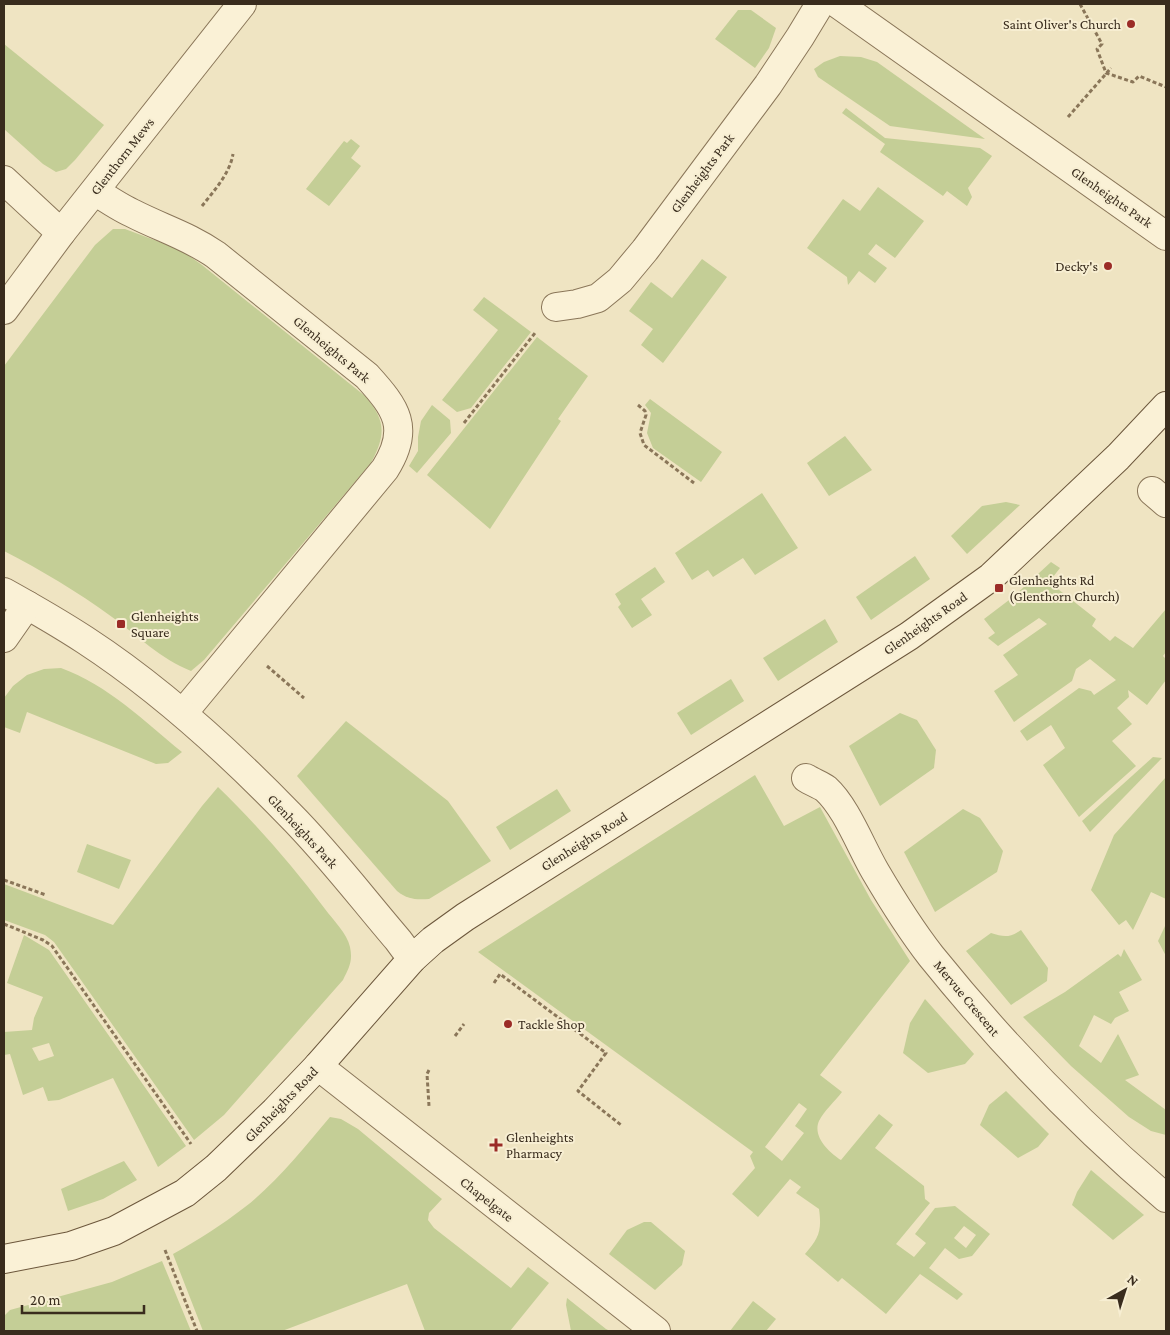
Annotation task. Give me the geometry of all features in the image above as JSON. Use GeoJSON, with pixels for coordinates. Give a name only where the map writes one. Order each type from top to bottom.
{"type":"FeatureCollection","features":[{"type":"Feature","properties":{"kind":"street","name":"Glenthorn Mews"},"geometry":{"type":"LineString","coordinates":[[4,310],[61,233],[242,4]]}},
{"type":"Feature","properties":{"kind":"street","name":"Glenheights Park"},"geometry":{"type":"LineString","coordinates":[[556,307],[598,298],[620,280],[645,250],[768,85],[820,4]]}},
{"type":"Feature","properties":{"kind":"street","name":"Glenheights Park"},"geometry":{"type":"LineString","coordinates":[[838,4],[1166,236]]}},
{"type":"Feature","properties":{"kind":"street"},"geometry":{"type":"LineString","coordinates":[[4,180],[61,233]]}},
{"type":"Feature","properties":{"kind":"street","name":"Glenheights Park"},"geometry":{"type":"LineString","coordinates":[[95,191],[121,208],[182,234],[216,255],[366,376],[387,399],[400,430],[397,447],[385,469],[182,713]]}},
{"type":"Feature","properties":{"kind":"street","name":"Glenheights Road"},"geometry":{"type":"LineString","coordinates":[[4,1259],[71,1246],[114,1231],[185,1193],[232,1154],[318,1066],[412,959],[433,940],[465,917],[909,636],[991,577],[1118,458],[1166,406]]}},
{"type":"Feature","properties":{"kind":"street","name":"Glenheights Park"},"geometry":{"type":"LineString","coordinates":[[4,638],[15,598],[84,639],[136,676],[182,713],[290,814],[398,940],[412,959]]}},
{"type":"Feature","properties":{"kind":"street","name":"Mervue Crescent"},"geometry":{"type":"LineString","coordinates":[[806,778],[825,789],[840,807],[875,871],[913,932],[978,1013],[1035,1075],[1105,1144],[1165,1194]]}},
{"type":"Feature","properties":{"kind":"street","name":"Chapelgate"},"geometry":{"type":"LineString","coordinates":[[318,1066],[656,1331]]}},
{"type":"Feature","properties":{"kind":"path"},"geometry":{"type":"LineString","coordinates":[[1080,4],[1102,44],[1097,49],[1106,73]]}},
{"type":"Feature","properties":{"kind":"path"},"geometry":{"type":"LineString","coordinates":[[1068,117],[1110,68]]}},
{"type":"Feature","properties":{"kind":"path"},"geometry":{"type":"LineString","coordinates":[[1106,73],[1134,82],[1139,76],[1166,87]]}},
{"type":"Feature","properties":{"kind":"path"},"geometry":{"type":"LineString","coordinates":[[200,209],[224,176],[234,154]]}},
{"type":"Feature","properties":{"kind":"path"},"geometry":{"type":"LineString","coordinates":[[464,423],[536,331]]}},
{"type":"Feature","properties":{"kind":"path"},"geometry":{"type":"LineString","coordinates":[[638,405],[645,411],[646,415],[640,433],[644,445],[694,483]]}},
{"type":"Feature","properties":{"kind":"path"},"geometry":{"type":"LineString","coordinates":[[264,664],[304,698]]}},
{"type":"Feature","properties":{"kind":"path"},"geometry":{"type":"LineString","coordinates":[[4,880],[46,895]]}},
{"type":"Feature","properties":{"kind":"path"},"geometry":{"type":"LineString","coordinates":[[4,924],[43,940],[52,946],[194,1149]]}},
{"type":"Feature","properties":{"kind":"path"},"geometry":{"type":"LineString","coordinates":[[494,983],[500,974],[606,1053],[578,1091],[621,1125]]}},
{"type":"Feature","properties":{"kind":"path"},"geometry":{"type":"LineString","coordinates":[[455,1036],[464,1024]]}},
{"type":"Feature","properties":{"kind":"path"},"geometry":{"type":"LineString","coordinates":[[429,1070],[427,1074],[429,1108]]}},
{"type":"Feature","properties":{"kind":"path"},"geometry":{"type":"LineString","coordinates":[[165,1250],[197,1331]]}},
{"type":"Feature","properties":{"kind":"green space"},"geometry":{"type":"Polygon","coordinates":[[[738,10],[751,10],[776,28],[769,48],[755,68],[715,39],[738,10]]]}},
{"type":"Feature","properties":{"kind":"green space"},"geometry":{"type":"Polygon","coordinates":[[[4,44],[104,125],[66,169],[56,172],[43,164],[4,129],[4,44]]]}},
{"type":"Feature","properties":{"kind":"green space"},"geometry":{"type":"Polygon","coordinates":[[[840,56],[861,57],[877,62],[985,139],[890,126],[818,77],[814,69],[824,62],[840,56]]]}},
{"type":"Feature","properties":{"kind":"green space"},"geometry":{"type":"Polygon","coordinates":[[[846,108],[885,138],[980,148],[992,156],[968,188],[972,197],[967,206],[947,191],[943,196],[880,152],[885,144],[842,113],[846,108]]]}},
{"type":"Feature","properties":{"kind":"green space"},"geometry":{"type":"Polygon","coordinates":[[[351,139],[360,146],[351,158],[361,166],[329,206],[306,189],[344,141],[347,143],[351,139]]]}},
{"type":"Feature","properties":{"kind":"green space"},"geometry":{"type":"Polygon","coordinates":[[[878,187],[924,221],[895,258],[876,244],[868,254],[887,268],[875,283],[859,271],[848,285],[847,277],[807,248],[843,199],[860,211],[878,187]]]}},
{"type":"Feature","properties":{"kind":"green space"},"geometry":{"type":"Polygon","coordinates":[[[113,229],[125,229],[181,250],[202,265],[365,396],[377,413],[382,428],[379,444],[371,463],[204,660],[191,671],[160,654],[73,590],[4,551],[4,366],[95,245],[113,229]]]}},
{"type":"Feature","properties":{"kind":"green space"},"geometry":{"type":"Polygon","coordinates":[[[702,259],[727,277],[663,363],[641,345],[653,329],[629,311],[651,282],[672,298],[702,259]]]}},
{"type":"Feature","properties":{"kind":"green space"},"geometry":{"type":"Polygon","coordinates":[[[484,297],[531,332],[471,408],[457,412],[442,400],[498,330],[473,310],[484,297]]]}},
{"type":"Feature","properties":{"kind":"green space"},"geometry":{"type":"Polygon","coordinates":[[[537,337],[588,376],[558,419],[561,421],[490,529],[427,475],[537,337]]]}},
{"type":"Feature","properties":{"kind":"green space"},"geometry":{"type":"Polygon","coordinates":[[[650,399],[722,452],[701,482],[653,448],[647,433],[651,413],[645,405],[650,399]]]}},
{"type":"Feature","properties":{"kind":"green space"},"geometry":{"type":"Polygon","coordinates":[[[432,405],[450,420],[451,433],[417,473],[409,466],[418,451],[421,421],[432,405]]]}},
{"type":"Feature","properties":{"kind":"green space"},"geometry":{"type":"Polygon","coordinates":[[[845,436],[872,470],[829,496],[807,463],[845,436]]]}},
{"type":"Feature","properties":{"kind":"green space"},"geometry":{"type":"Polygon","coordinates":[[[762,493],[798,548],[755,575],[743,558],[713,577],[708,570],[692,580],[675,553],[762,493]]]}},
{"type":"Feature","properties":{"kind":"green space"},"geometry":{"type":"Polygon","coordinates":[[[1006,502],[1020,505],[967,554],[951,536],[982,506],[1006,502]]]}},
{"type":"Feature","properties":{"kind":"green space"},"geometry":{"type":"Polygon","coordinates":[[[915,556],[930,579],[871,620],[856,597],[915,556]]]}},
{"type":"Feature","properties":{"kind":"green space"},"geometry":{"type":"Polygon","coordinates":[[[1051,562],[1060,568],[1049,582],[1096,619],[1092,626],[1110,641],[1115,636],[1133,648],[1166,609],[1166,652],[1163,656],[1166,659],[1166,680],[1147,705],[1128,690],[1129,697],[1117,708],[1132,724],[1112,741],[1136,766],[1079,817],[1043,765],[1065,748],[1051,725],[1027,741],[1020,731],[1079,688],[1091,691],[1094,695],[1116,680],[1090,659],[1076,669],[1072,681],[1014,722],[994,691],[1018,675],[1003,655],[1047,624],[1039,618],[998,646],[988,638],[995,633],[984,619],[1013,597],[1051,562]]]}},
{"type":"Feature","properties":{"kind":"green space"},"geometry":{"type":"Polygon","coordinates":[[[655,567],[665,582],[641,599],[652,615],[632,628],[618,607],[621,604],[615,594],[655,567]]]}},
{"type":"Feature","properties":{"kind":"green space"},"geometry":{"type":"Polygon","coordinates":[[[825,619],[838,642],[778,681],[763,658],[825,619]]]}},
{"type":"Feature","properties":{"kind":"green space"},"geometry":{"type":"Polygon","coordinates":[[[61,668],[78,675],[110,694],[182,752],[168,763],[156,764],[27,712],[20,733],[4,727],[4,698],[13,686],[27,675],[44,669],[61,668]]]}},
{"type":"Feature","properties":{"kind":"green space"},"geometry":{"type":"Polygon","coordinates":[[[731,679],[744,701],[691,735],[677,713],[731,679]]]}},
{"type":"Feature","properties":{"kind":"green space"},"geometry":{"type":"Polygon","coordinates":[[[900,713],[917,720],[936,750],[934,768],[880,806],[849,746],[900,713]]]}},
{"type":"Feature","properties":{"kind":"green space"},"geometry":{"type":"Polygon","coordinates":[[[346,721],[448,801],[491,861],[429,899],[404,896],[397,891],[297,776],[346,721]]]}},
{"type":"Feature","properties":{"kind":"green space"},"geometry":{"type":"Polygon","coordinates":[[[1153,757],[1162,758],[1090,832],[1082,821],[1153,757]]]}},
{"type":"Feature","properties":{"kind":"green space"},"geometry":{"type":"Polygon","coordinates":[[[755,775],[784,826],[820,807],[871,900],[910,961],[820,1075],[842,1092],[821,1117],[817,1127],[818,1133],[827,1149],[841,1160],[879,1114],[893,1125],[875,1148],[924,1186],[925,1199],[930,1203],[896,1244],[914,1257],[926,1243],[915,1234],[935,1208],[955,1206],[990,1234],[972,1256],[959,1259],[945,1248],[929,1268],[963,1294],[957,1300],[920,1274],[886,1314],[842,1278],[838,1282],[805,1254],[816,1239],[820,1229],[820,1217],[819,1209],[796,1193],[801,1187],[790,1179],[758,1217],[732,1194],[755,1168],[750,1156],[753,1152],[478,952],[755,775]],[[799,1103],[765,1147],[782,1161],[804,1133],[795,1126],[807,1109],[799,1103]],[[964,1226],[954,1238],[966,1248],[976,1235],[964,1226]]]}},
{"type":"Feature","properties":{"kind":"green space"},"geometry":{"type":"Polygon","coordinates":[[[1166,777],[1166,899],[1151,892],[1133,930],[1126,920],[1119,925],[1091,890],[1114,835],[1166,777]]]}},
{"type":"Feature","properties":{"kind":"green space"},"geometry":{"type":"Polygon","coordinates":[[[218,787],[287,861],[313,893],[346,937],[350,947],[351,960],[343,980],[224,1115],[194,1140],[54,942],[45,935],[4,920],[4,884],[113,925],[218,787]]]}},
{"type":"Feature","properties":{"kind":"green space"},"geometry":{"type":"Polygon","coordinates":[[[557,789],[571,811],[510,850],[496,827],[557,789]]]}},
{"type":"Feature","properties":{"kind":"green space"},"geometry":{"type":"Polygon","coordinates":[[[963,809],[980,818],[1003,851],[997,872],[935,912],[904,852],[963,809]]]}},
{"type":"Feature","properties":{"kind":"green space"},"geometry":{"type":"Polygon","coordinates":[[[87,844],[131,860],[119,889],[77,872],[87,844]]]}},
{"type":"Feature","properties":{"kind":"green space"},"geometry":{"type":"Polygon","coordinates":[[[1166,924],[1166,956],[1158,941],[1166,924]]]}},
{"type":"Feature","properties":{"kind":"green space"},"geometry":{"type":"Polygon","coordinates":[[[1021,930],[1048,968],[1047,981],[1011,1005],[966,951],[991,933],[1006,936],[1021,930]]]}},
{"type":"Feature","properties":{"kind":"green space"},"geometry":{"type":"Polygon","coordinates":[[[24,935],[49,950],[186,1146],[158,1167],[113,1078],[59,1100],[48,1101],[43,1087],[23,1095],[10,1054],[4,1055],[4,1032],[32,1030],[34,1018],[43,997],[7,983],[24,935]],[[49,1043],[32,1048],[39,1061],[54,1056],[49,1043]]]}},
{"type":"Feature","properties":{"kind":"green space"},"geometry":{"type":"Polygon","coordinates":[[[1124,949],[1142,980],[1119,992],[1129,1011],[1115,1018],[1111,1024],[1094,1015],[1079,1046],[1101,1063],[1118,1034],[1139,1075],[1125,1080],[1166,1110],[1166,1135],[1151,1131],[1129,1117],[1071,1066],[1023,1017],[1065,992],[1118,954],[1121,957],[1124,949]]]}},
{"type":"Feature","properties":{"kind":"green space"},"geometry":{"type":"Polygon","coordinates":[[[925,999],[974,1054],[965,1064],[928,1073],[903,1053],[910,1023],[925,999]]]}},
{"type":"Feature","properties":{"kind":"green space"},"geometry":{"type":"Polygon","coordinates":[[[1006,1091],[1049,1134],[1038,1147],[1018,1158],[980,1125],[989,1105],[1006,1091]]]}},
{"type":"Feature","properties":{"kind":"green space"},"geometry":{"type":"Polygon","coordinates":[[[330,1117],[341,1119],[358,1129],[442,1199],[429,1213],[428,1220],[434,1228],[511,1288],[528,1267],[549,1283],[510,1331],[425,1331],[407,1284],[282,1331],[203,1331],[173,1254],[219,1226],[257,1197],[290,1164],[330,1117]]]}},
{"type":"Feature","properties":{"kind":"green space"},"geometry":{"type":"Polygon","coordinates":[[[124,1161],[137,1180],[103,1199],[68,1211],[61,1189],[124,1161]]]}},
{"type":"Feature","properties":{"kind":"green space"},"geometry":{"type":"Polygon","coordinates":[[[1091,1170],[1144,1215],[1113,1240],[1072,1205],[1077,1192],[1091,1170]]]}},
{"type":"Feature","properties":{"kind":"green space"},"geometry":{"type":"Polygon","coordinates":[[[644,1222],[651,1222],[685,1251],[682,1265],[655,1290],[609,1254],[627,1230],[644,1222]]]}},
{"type":"Feature","properties":{"kind":"green space"},"geometry":{"type":"Polygon","coordinates":[[[162,1261],[191,1331],[4,1331],[4,1316],[10,1310],[112,1282],[162,1261]]]}},
{"type":"Feature","properties":{"kind":"green space"},"geometry":{"type":"Polygon","coordinates":[[[567,1298],[610,1331],[571,1331],[566,1305],[567,1298]]]}},
{"type":"Feature","properties":{"kind":"green space"},"geometry":{"type":"Polygon","coordinates":[[[753,1301],[776,1319],[766,1331],[730,1331],[753,1301]]]}},
{"type":"Feature","properties":{"kind":"place","name":"Saint Oliver's Church"},"geometry":{"type":"Point","coordinates":[1131,24]}},
{"type":"Feature","properties":{"kind":"place","name":"Decky's"},"geometry":{"type":"Point","coordinates":[1108,266]}},
{"type":"Feature","properties":{"kind":"place","name":"Glenheights Rd (Glenthorn Church)"},"geometry":{"type":"Point","coordinates":[999,588]}},
{"type":"Feature","properties":{"kind":"place","name":"Glenheights Square"},"geometry":{"type":"Point","coordinates":[121,624]}},
{"type":"Feature","properties":{"kind":"place","name":"Tackle Shop"},"geometry":{"type":"Point","coordinates":[508,1024]}},
{"type":"Feature","properties":{"kind":"place","name":"Glenheights Pharmacy"},"geometry":{"type":"Point","coordinates":[496,1145]}}]}
